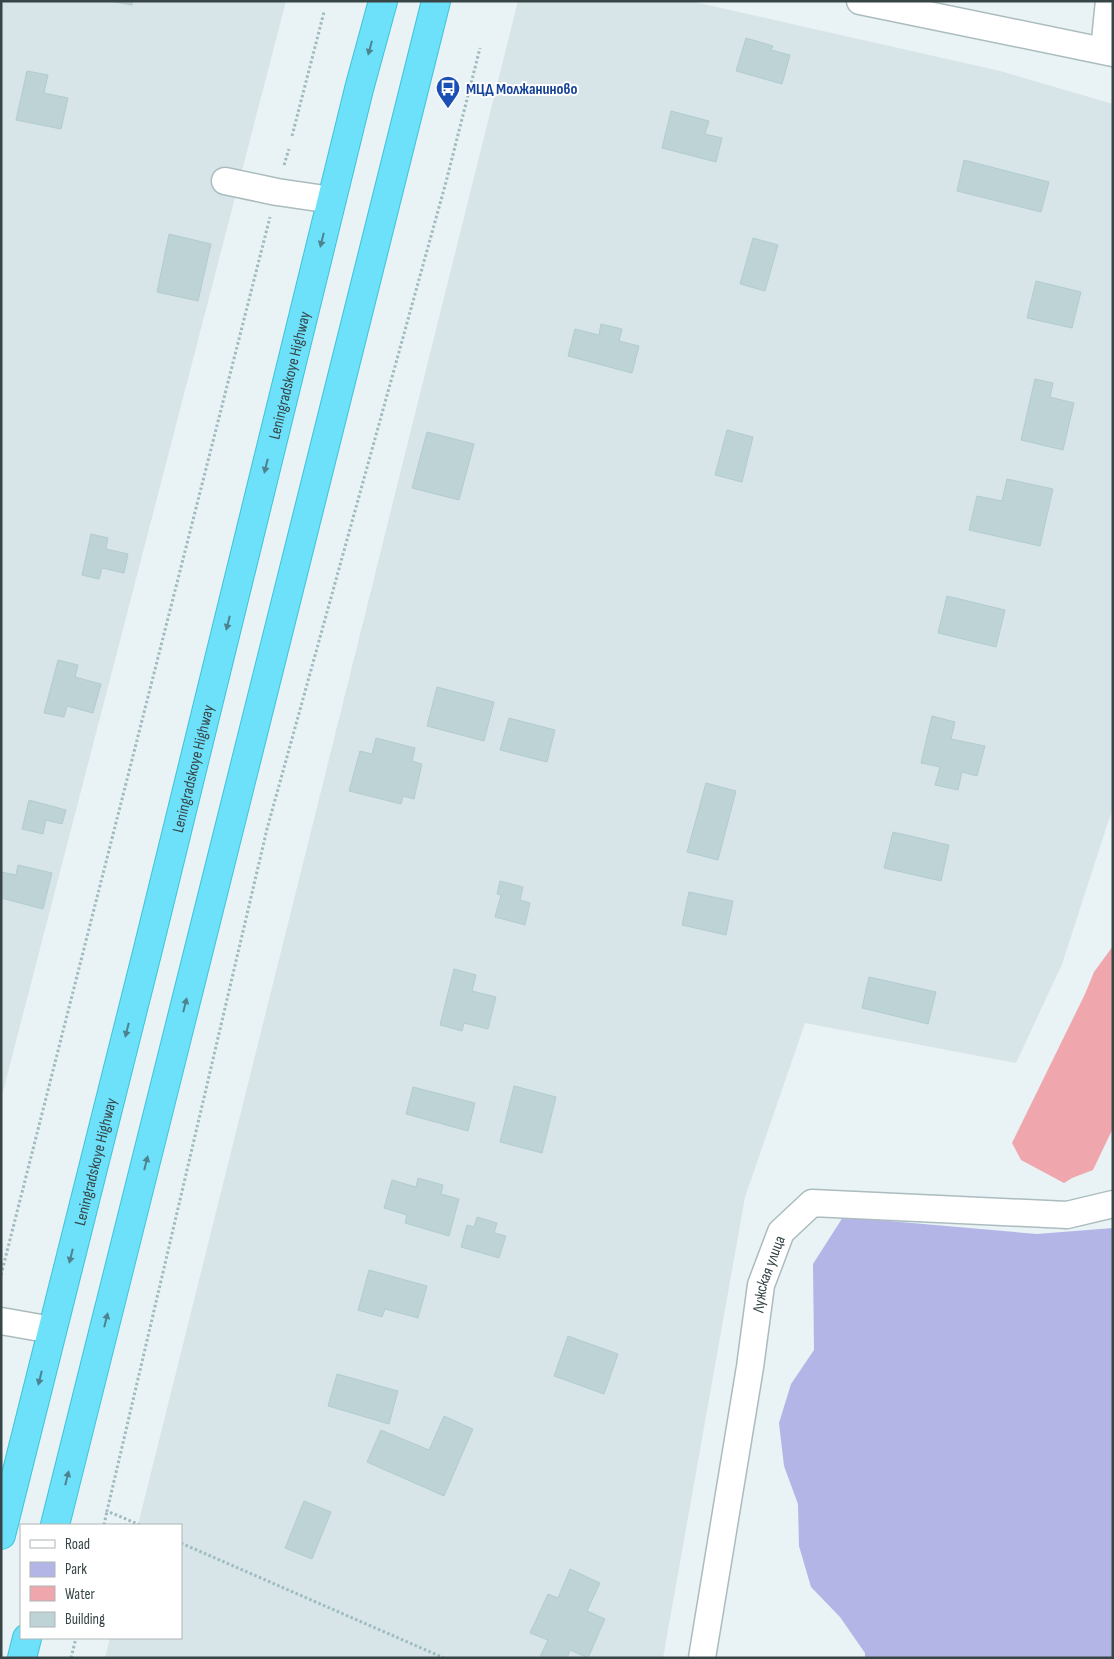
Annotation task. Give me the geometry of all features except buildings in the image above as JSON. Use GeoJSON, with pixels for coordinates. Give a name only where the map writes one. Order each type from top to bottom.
{"type":"FeatureCollection","features":[{"type":"Feature","properties":{"kind":"highway","name":"Leningradskoye Highway"},"geometry":{"type":"LineString","coordinates":[[1,1535],[382,1]]}},
{"type":"Feature","properties":{"kind":"highway"},"geometry":{"type":"LineString","coordinates":[[55,1524],[436,1]]}},
{"type":"Feature","properties":{"kind":"highway"},"geometry":{"type":"LineString","coordinates":[[22,1658],[27,1639]]}},
{"type":"Feature","properties":{"kind":"street"},"geometry":{"type":"LineString","coordinates":[[860,1],[1108,51],[1109,1]]}},
{"type":"Feature","properties":{"kind":"street"},"geometry":{"type":"LineString","coordinates":[[225,181],[277,192],[332,200]]}},
{"type":"Feature","properties":{"kind":"street","name":"Лужская улица"},"geometry":{"type":"LineString","coordinates":[[702,1658],[750,1367],[761,1285],[781,1232],[812,1204],[1067,1215],[1113,1204]]}},
{"type":"Feature","properties":{"kind":"street"},"geometry":{"type":"LineString","coordinates":[[1,1320],[52,1330]]}},
{"type":"Feature","properties":{"kind":"path"},"geometry":{"type":"LineString","coordinates":[[292,136],[324,12]]}},
{"type":"Feature","properties":{"kind":"path"},"geometry":{"type":"LineString","coordinates":[[104,1524],[267,829],[446,182],[480,48]]}},
{"type":"Feature","properties":{"kind":"path"},"geometry":{"type":"LineString","coordinates":[[1,1276],[289,149]]}},
{"type":"Feature","properties":{"kind":"path"},"geometry":{"type":"LineString","coordinates":[[107,1511],[138,1524]]}},
{"type":"Feature","properties":{"kind":"path"},"geometry":{"type":"LineString","coordinates":[[182,1543],[444,1658]]}},
{"type":"Feature","properties":{"kind":"path"},"geometry":{"type":"LineString","coordinates":[[71,1658],[76,1639]]}},
{"type":"Feature","properties":{"kind":"shaded area"},"geometry":{"type":"Polygon","coordinates":[[[1,1],[286,1],[1,1099],[1,1]]]}},
{"type":"Feature","properties":{"kind":"shaded area"},"geometry":{"type":"Polygon","coordinates":[[[518,1],[690,1],[1000,71],[1113,104],[1113,807],[1062,964],[1016,1063],[805,1023],[745,1197],[663,1658],[105,1658],[110,1639],[182,1639],[182,1524],[138,1524],[518,1]]]}},
{"type":"Feature","properties":{"kind":"green space"},"geometry":{"type":"Polygon","coordinates":[[[843,1217],[1037,1234],[1113,1228],[1113,1658],[865,1658],[865,1653],[840,1617],[811,1587],[799,1546],[798,1504],[784,1466],[779,1423],[791,1384],[814,1350],[813,1264],[843,1217]]]}},
{"type":"Feature","properties":{"kind":"water"},"geometry":{"type":"Polygon","coordinates":[[[1113,946],[1113,1128],[1093,1170],[1064,1183],[1021,1160],[1012,1143],[1094,972],[1113,946]]]}},
{"type":"Feature","properties":{"kind":"place","name":"МЦД Молжаниново"},"geometry":{"type":"Point","coordinates":[448,109]}}]}
